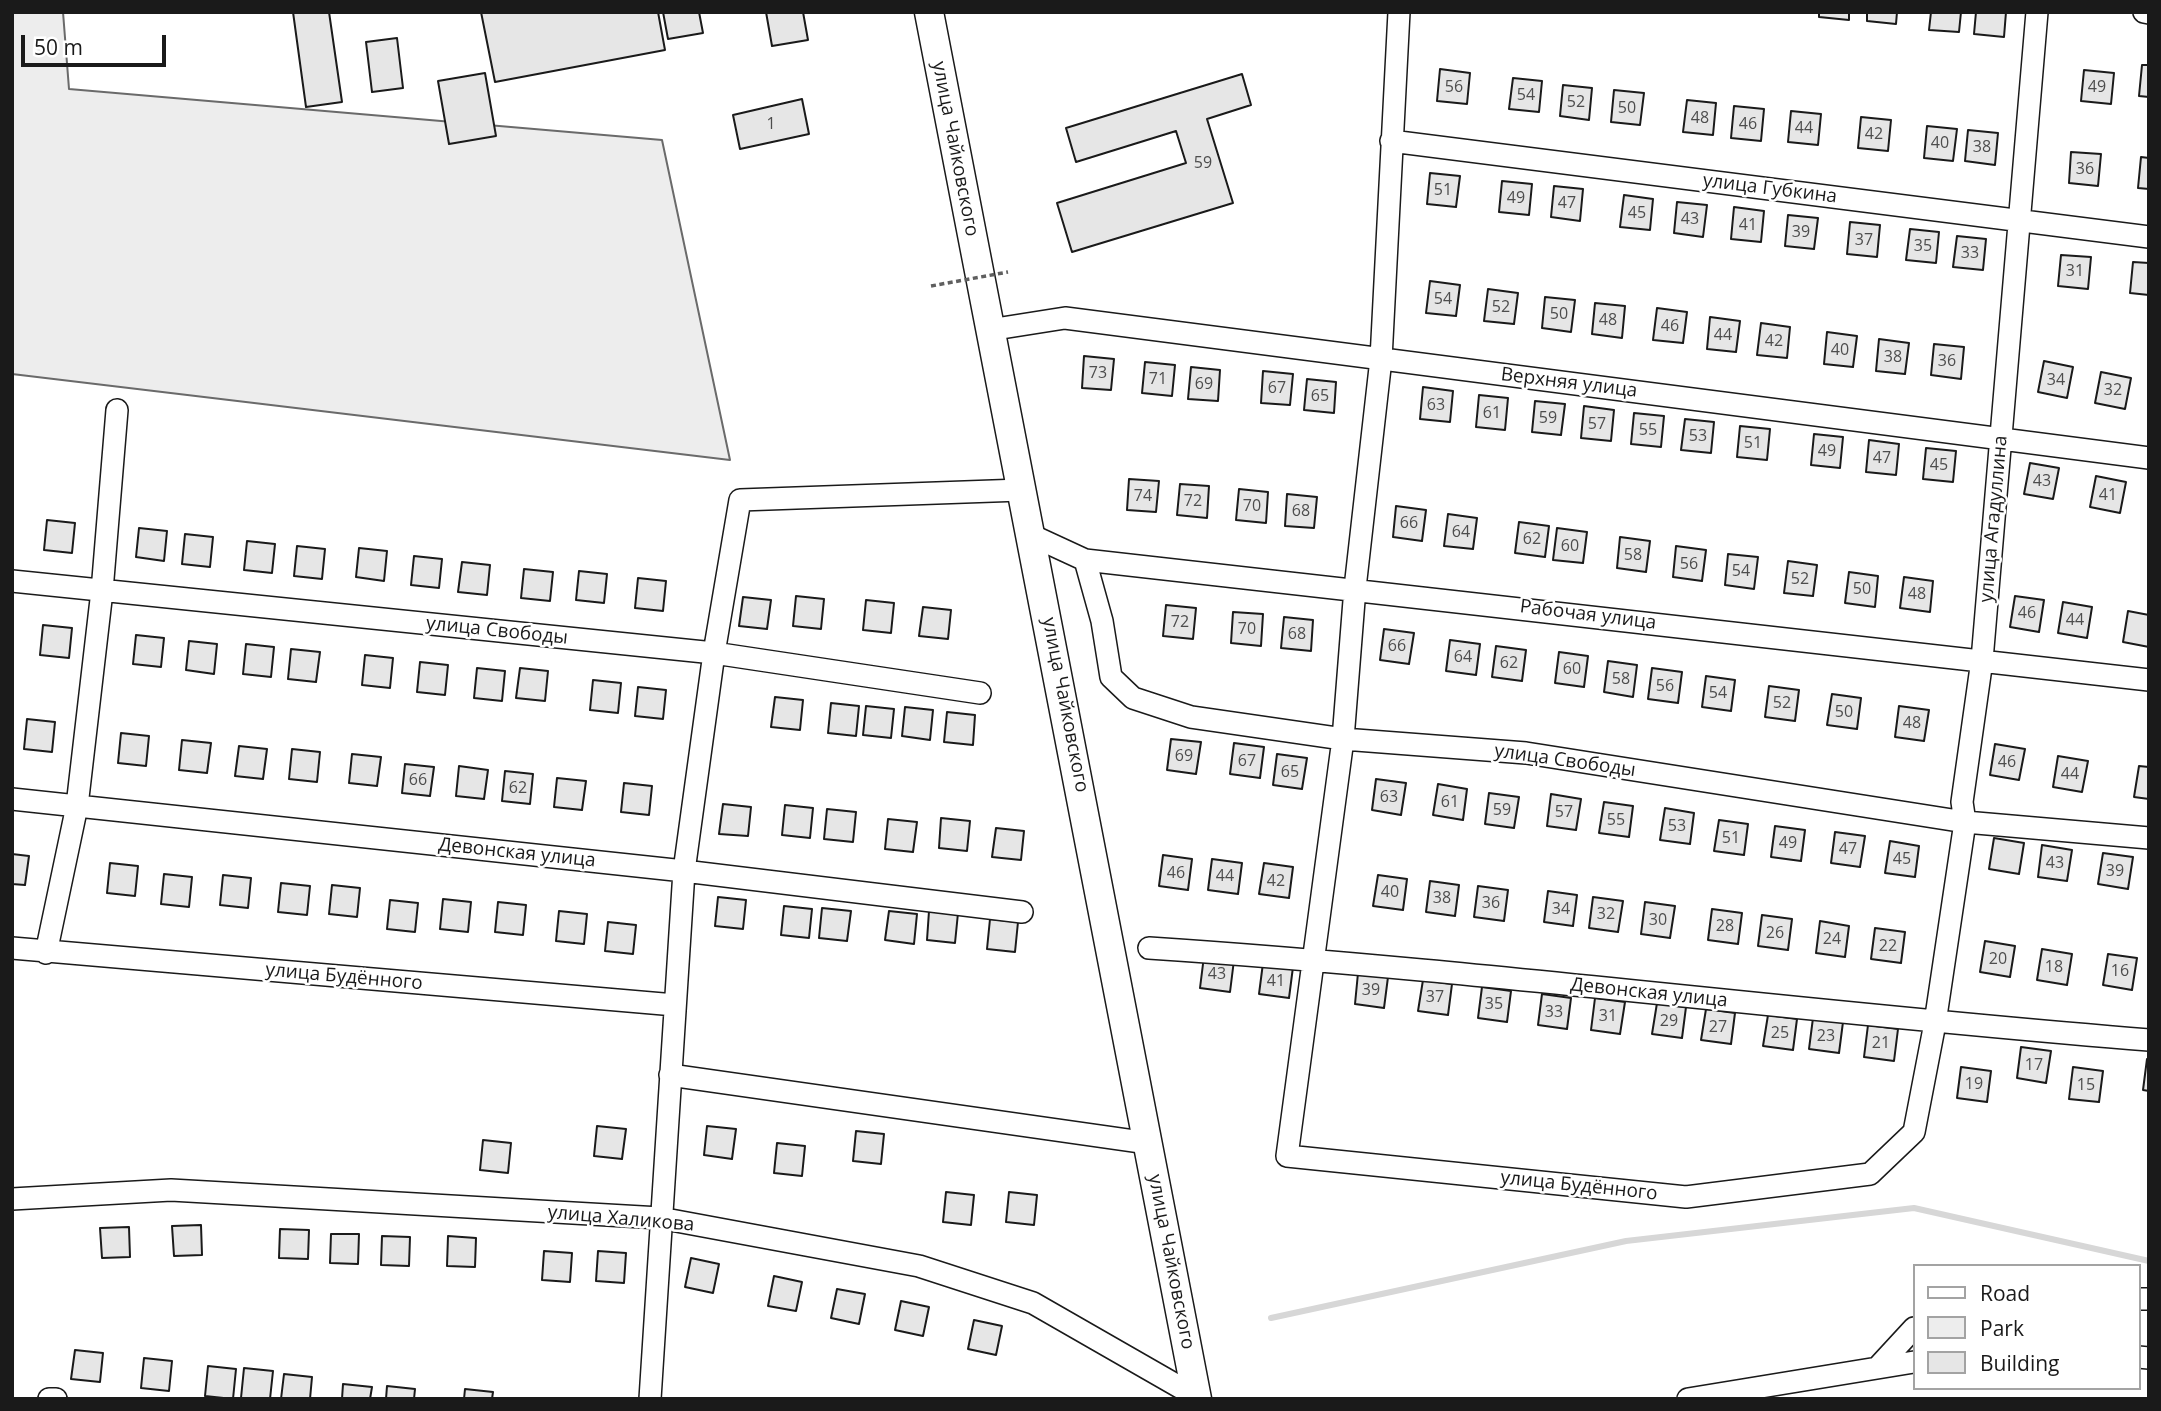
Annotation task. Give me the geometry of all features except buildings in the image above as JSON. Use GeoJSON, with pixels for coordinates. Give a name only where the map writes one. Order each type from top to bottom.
{"type":"FeatureCollection","features":[{"type":"Feature","properties":{"kind":"main road","name":"улица Чайковского"},"geometry":{"type":"LineString","coordinates":[[929,12],[1197,1398]]}},
{"type":"Feature","properties":{"kind":"street"},"geometry":{"type":"LineString","coordinates":[[1314,959],[1343,739],[1355,588],[1381,359],[1399,12]]}},
{"type":"Feature","properties":{"kind":"street","name":"улица Агадуллина"},"geometry":{"type":"LineString","coordinates":[[1870,1174],[1914,1132],[1935,1023],[1965,822],[1962,802],[1982,660],[2037,12]]}},
{"type":"Feature","properties":{"kind":"street","name":"улица Губкина"},"geometry":{"type":"LineString","coordinates":[[1391,141],[2149,237]]}},
{"type":"Feature","properties":{"kind":"street","name":"Верхняя улица"},"geometry":{"type":"LineString","coordinates":[[989,330],[1065,318],[2149,458]]}},
{"type":"Feature","properties":{"kind":"street"},"geometry":{"type":"LineString","coordinates":[[46,953],[77,806],[102,591],[117,410]]}},
{"type":"Feature","properties":{"kind":"street"},"geometry":{"type":"LineString","coordinates":[[650,1399],[684,871],[740,500],[1021,490]]}},
{"type":"Feature","properties":{"kind":"street","name":"Рабочая улица"},"geometry":{"type":"LineString","coordinates":[[1032,536],[1085,560],[1355,588],[2149,680]]}},
{"type":"Feature","properties":{"kind":"street","name":"улица Свободы"},"geometry":{"type":"LineString","coordinates":[[1085,560],[1102,621],[1111,677],[1133,698],[1191,717],[1343,739],[1527,753],[1965,822],[2149,838]]}},
{"type":"Feature","properties":{"kind":"street","name":"улица Свободы"},"geometry":{"type":"LineString","coordinates":[[12,581],[715,653],[980,693]]}},
{"type":"Feature","properties":{"kind":"street","name":"Девонская улица"},"geometry":{"type":"LineString","coordinates":[[12,799],[684,871],[1022,912]]}},
{"type":"Feature","properties":{"kind":"street","name":"улица Будённого"},"geometry":{"type":"LineString","coordinates":[[12,948],[675,1005]]}},
{"type":"Feature","properties":{"kind":"street","name":"Девонская улица"},"geometry":{"type":"LineString","coordinates":[[1149,948],[1314,959],[1935,1023],[2149,1040]]}},
{"type":"Feature","properties":{"kind":"street","name":"улица Будённого"},"geometry":{"type":"LineString","coordinates":[[1314,959],[1287,1156],[1686,1197],[1870,1174]]}},
{"type":"Feature","properties":{"kind":"street"},"geometry":{"type":"LineString","coordinates":[[670,1075],[1148,1143]]}},
{"type":"Feature","properties":{"kind":"street","name":"улица Халикова"},"geometry":{"type":"LineString","coordinates":[[12,1199],[171,1190],[660,1218],[919,1266],[1033,1303],[1197,1398]]}},
{"type":"Feature","properties":{"kind":"street"},"geometry":{"type":"LineString","coordinates":[[1878,1367],[1912,1330]]}},
{"type":"Feature","properties":{"kind":"street"},"geometry":{"type":"LineString","coordinates":[[1688,1399],[1912,1362]]}},
{"type":"Feature","properties":{"kind":"street"},"geometry":{"type":"LineString","coordinates":[[48,1399],[56,1399]]}},
{"type":"Feature","properties":{"kind":"path"},"geometry":{"type":"LineString","coordinates":[[930,286],[1008,272]]}},
{"type":"Feature","properties":{"kind":"green space"},"geometry":{"type":"Polygon","coordinates":[[[12,12],[63,12],[69,89],[662,140],[730,460],[12,374],[12,12]]]}},
{"type":"Feature","properties":{"kind":"waterway"},"geometry":{"type":"LineString","coordinates":[[1271,1318],[1626,1241],[1914,1208],[2149,1261]]}}]}
